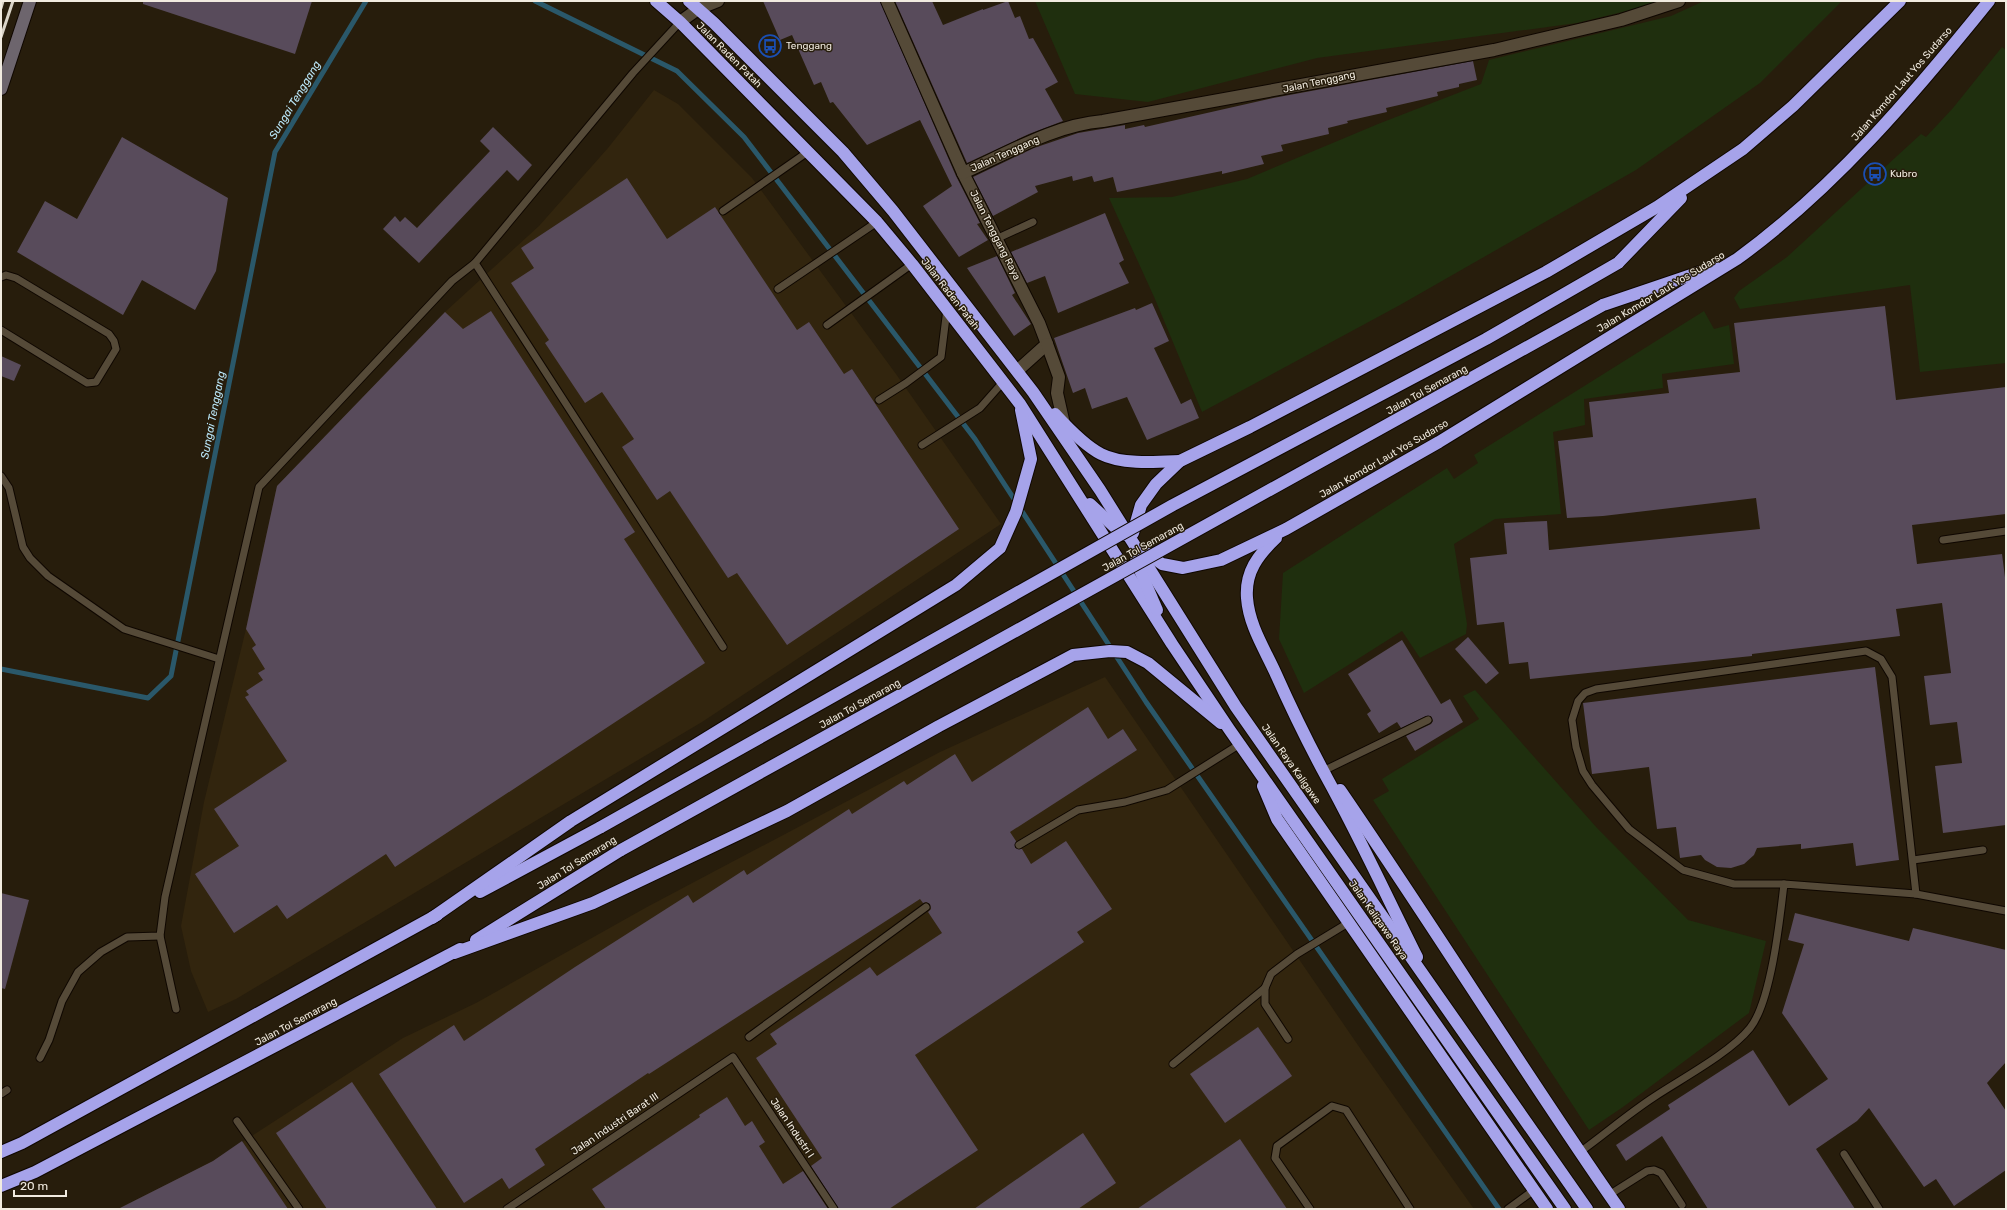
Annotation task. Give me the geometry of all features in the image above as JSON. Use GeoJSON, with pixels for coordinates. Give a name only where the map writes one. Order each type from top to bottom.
{"type":"FeatureCollection","features":[{"type":"Feature","properties":{"kind":"highway","name":"Jalan Raden Patah"},"geometry":{"type":"LineString","coordinates":[[656,1],[680,22],[809,152],[877,222],[912,264],[1020,404],[1172,644]]}},
{"type":"Feature","properties":{"kind":"highway"},"geometry":{"type":"LineString","coordinates":[[1172,644],[1133,553],[1131,542],[1141,505],[1156,484],[1180,461],[1250,427],[1546,272],[1657,208],[1743,149],[1793,106],[1900,1]]}},
{"type":"Feature","properties":{"kind":"highway","name":"Jalan Komdor Laut Yos Sudarso"},"geometry":{"type":"LineString","coordinates":[[1286,529],[1439,442],[1737,259],[1771,235],[1857,153],[1938,64],[1989,1]]}},
{"type":"Feature","properties":{"kind":"highway","name":"Jalan Raden Patah"},"geometry":{"type":"LineString","coordinates":[[693,5],[844,152],[893,211],[1033,392],[1100,490],[1131,542]]}},
{"type":"Feature","properties":{"kind":"highway","name":"Jalan Tol Semarang"},"geometry":{"type":"LineString","coordinates":[[1,1152],[22,1143],[601,827],[1173,505],[1486,339],[1618,263],[1696,182]]}},
{"type":"Feature","properties":{"kind":"highway","name":"Jalan Tol Semarang"},"geometry":{"type":"LineString","coordinates":[[1,1186],[35,1172],[454,953],[621,850],[1604,306],[1737,259]]}},
{"type":"Feature","properties":{"kind":"highway"},"geometry":{"type":"LineString","coordinates":[[1033,392],[1064,424],[1102,454],[1136,462],[1180,461]]}},
{"type":"Feature","properties":{"kind":"highway"},"geometry":{"type":"LineString","coordinates":[[432,918],[572,821],[956,585],[1000,548],[1016,512],[1031,459],[1020,404]]}},
{"type":"Feature","properties":{"kind":"highway"},"geometry":{"type":"LineString","coordinates":[[1073,487],[1109,523],[1131,542],[1162,564],[1183,568],[1221,560],[1286,529]]}},
{"type":"Feature","properties":{"kind":"highway"},"geometry":{"type":"LineString","coordinates":[[1286,529],[1261,552],[1256,559],[1248,584],[1247,598],[1252,620],[1259,640],[1437,997],[1587,1209]]}},
{"type":"Feature","properties":{"kind":"highway","name":"Jalan Raya Kaligawe"},"geometry":{"type":"LineString","coordinates":[[1131,542],[1236,706],[1437,997]]}},
{"type":"Feature","properties":{"kind":"highway","name":"Jalan Kaligawe Raya"},"geometry":{"type":"LineString","coordinates":[[1172,644],[1229,730],[1565,1209]]}},
{"type":"Feature","properties":{"kind":"highway"},"geometry":{"type":"LineString","coordinates":[[454,953],[594,903],[787,811],[939,726],[1073,655],[1086,653],[1127,652],[1148,663],[1229,730]]}},
{"type":"Feature","properties":{"kind":"highway"},"geometry":{"type":"LineString","coordinates":[[1255,765],[1277,819],[1343,925],[1529,1193],[1547,1209]]}},
{"type":"Feature","properties":{"kind":"highway"},"geometry":{"type":"LineString","coordinates":[[1325,774],[1338,787],[1402,881],[1486,1011],[1618,1209]]}},
{"type":"Feature","properties":{"kind":"street"},"geometry":{"type":"LineString","coordinates":[[1,89],[30,1]]}},
{"type":"Feature","properties":{"kind":"street"},"geometry":{"type":"LineString","coordinates":[[680,22],[693,5],[718,1]]}},
{"type":"Feature","properties":{"kind":"street","name":"Jalan Tenggang Raya"},"geometry":{"type":"LineString","coordinates":[[887,1],[963,173],[1039,323],[1059,378],[1057,393],[1064,424]]}},
{"type":"Feature","properties":{"kind":"street","name":"Jalan Tenggang"},"geometry":{"type":"LineString","coordinates":[[963,173],[1035,139],[1085,123],[1242,97],[1494,50],[1621,20],[1678,1]]}},
{"type":"Feature","properties":{"kind":"street"},"geometry":{"type":"LineString","coordinates":[[1017,371],[1047,344]]}},
{"type":"Feature","properties":{"kind":"lane"},"geometry":{"type":"LineString","coordinates":[[176,1009],[160,936],[165,897],[259,487],[447,287],[475,263],[634,73],[680,22]]}},
{"type":"Feature","properties":{"kind":"lane"},"geometry":{"type":"LineString","coordinates":[[722,210],[809,152]]}},
{"type":"Feature","properties":{"kind":"lane"},"geometry":{"type":"LineString","coordinates":[[778,289],[877,222]]}},
{"type":"Feature","properties":{"kind":"lane"},"geometry":{"type":"LineString","coordinates":[[996,238],[1033,222]]}},
{"type":"Feature","properties":{"kind":"lane"},"geometry":{"type":"LineString","coordinates":[[475,263],[723,647]]}},
{"type":"Feature","properties":{"kind":"lane"},"geometry":{"type":"LineString","coordinates":[[827,325],[912,264]]}},
{"type":"Feature","properties":{"kind":"lane"},"geometry":{"type":"LineString","coordinates":[[1,277],[6,276],[16,278],[109,334],[114,341],[116,349],[96,382],[87,383],[1,330]]}},
{"type":"Feature","properties":{"kind":"lane"},"geometry":{"type":"LineString","coordinates":[[879,400],[906,383],[941,357],[947,309]]}},
{"type":"Feature","properties":{"kind":"lane"},"geometry":{"type":"LineString","coordinates":[[922,445],[980,408],[1003,382]]}},
{"type":"Feature","properties":{"kind":"lane"},"geometry":{"type":"LineString","coordinates":[[1,476],[9,488],[23,547],[30,558],[48,576],[124,629],[151,639],[220,659]]}},
{"type":"Feature","properties":{"kind":"lane"},"geometry":{"type":"LineString","coordinates":[[1943,540],[2006,531]]}},
{"type":"Feature","properties":{"kind":"lane"},"geometry":{"type":"LineString","coordinates":[[1916,894],[1892,677],[1881,659],[1866,651],[1596,689],[1585,693],[1578,701],[1572,720],[1583,771],[1592,785],[1628,829],[1683,870],[1734,884],[1784,884],[1916,894],[2006,911]]}},
{"type":"Feature","properties":{"kind":"lane"},"geometry":{"type":"LineString","coordinates":[[1325,774],[1428,720]]}},
{"type":"Feature","properties":{"kind":"lane"},"geometry":{"type":"LineString","coordinates":[[1019,845],[1078,810],[1125,802],[1167,790],[1240,744]]}},
{"type":"Feature","properties":{"kind":"lane"},"geometry":{"type":"LineString","coordinates":[[1913,860],[1983,850]]}},
{"type":"Feature","properties":{"kind":"lane"},"geometry":{"type":"LineString","coordinates":[[1580,1152],[1646,1102],[1734,1044],[1750,1028],[1764,996],[1779,930],[1784,884]]}},
{"type":"Feature","properties":{"kind":"lane"},"geometry":{"type":"LineString","coordinates":[[750,1037],[926,906]]}},
{"type":"Feature","properties":{"kind":"lane"},"geometry":{"type":"LineString","coordinates":[[1288,1039],[1265,1004],[1266,988],[1271,974],[1297,954],[1343,925]]}},
{"type":"Feature","properties":{"kind":"lane"},"geometry":{"type":"LineString","coordinates":[[40,1058],[50,1040],[62,1001],[78,972],[101,952],[127,937],[160,936]]}},
{"type":"Feature","properties":{"kind":"lane"},"geometry":{"type":"LineString","coordinates":[[1173,1064],[1266,988]]}},
{"type":"Feature","properties":{"kind":"lane","name":"Jalan Industri Barat III"},"geometry":{"type":"LineString","coordinates":[[507,1209],[734,1058]]}},
{"type":"Feature","properties":{"kind":"lane","name":"Jalan Industri I"},"geometry":{"type":"LineString","coordinates":[[734,1058],[834,1209]]}},
{"type":"Feature","properties":{"kind":"lane"},"geometry":{"type":"LineString","coordinates":[[1310,1209],[1276,1158],[1277,1146],[1332,1106],[1346,1110],[1410,1209]]}},
{"type":"Feature","properties":{"kind":"lane"},"geometry":{"type":"LineString","coordinates":[[237,1121],[299,1209]]}},
{"type":"Feature","properties":{"kind":"lane"},"geometry":{"type":"LineString","coordinates":[[1844,1154],[1879,1209]]}},
{"type":"Feature","properties":{"kind":"lane"},"geometry":{"type":"LineString","coordinates":[[1609,1195],[1647,1171],[1654,1170],[1661,1173],[1682,1205]]}},
{"type":"Feature","properties":{"kind":"lane"},"geometry":{"type":"LineString","coordinates":[[1508,1209],[1529,1193]]}},
{"type":"Feature","properties":{"kind":"shaded area"},"geometry":{"type":"Polygon","coordinates":[[[654,90],[678,104],[752,178],[896,374],[1001,524],[702,722],[236,999],[208,1012],[191,971],[181,926],[204,802],[246,629],[277,486],[445,312],[539,226],[608,148],[654,90]]]}},
{"type":"Feature","properties":{"kind":"shaded area"},"geometry":{"type":"Polygon","coordinates":[[[1105,677],[1362,1051],[1474,1209],[118,1209],[213,1161],[403,1038],[476,1003],[647,907],[940,752],[1105,677]]]}},
{"type":"Feature","properties":{"kind":"green space"},"geometry":{"type":"Polygon","coordinates":[[[1035,1],[1668,1],[1577,23],[1317,58],[1148,102],[1075,94],[1035,1]]]}},
{"type":"Feature","properties":{"kind":"green space"},"geometry":{"type":"Polygon","coordinates":[[[1704,1],[1842,1],[1760,83],[1636,170],[1400,305],[1202,412],[1155,299],[1109,198],[1172,197],[1247,179],[1378,124],[1481,84],[1489,60],[1671,16],[1704,1]]]}},
{"type":"Feature","properties":{"kind":"green space"},"geometry":{"type":"Polygon","coordinates":[[[2002,47],[2006,50],[2006,363],[1920,372],[1910,285],[1740,309],[1734,298],[1739,291],[1787,257],[1921,134],[1926,137],[1953,108],[2002,47]]]}},
{"type":"Feature","properties":{"kind":"green space"},"geometry":{"type":"Polygon","coordinates":[[[1704,311],[1714,329],[1729,325],[1734,364],[1662,374],[1663,388],[1584,399],[1585,425],[1553,432],[1561,514],[1495,519],[1454,544],[1467,624],[1466,634],[1420,658],[1402,631],[1304,693],[1279,639],[1283,573],[1447,468],[1454,479],[1478,463],[1474,455],[1704,311]]]}},
{"type":"Feature","properties":{"kind":"green space"},"geometry":{"type":"Polygon","coordinates":[[[1475,690],[1597,828],[1688,920],[1766,941],[1749,1013],[1623,1107],[1589,1130],[1373,800],[1389,791],[1382,779],[1479,719],[1463,696],[1475,690]]]}},
{"type":"Feature","properties":{"kind":"building"},"geometry":{"type":"Polygon","coordinates":[[[143,1],[312,1],[295,54],[143,4],[143,1]]]}},
{"type":"Feature","properties":{"kind":"building"},"geometry":{"type":"Polygon","coordinates":[[[763,1],[880,1],[956,176],[980,223],[977,224],[988,240],[959,257],[923,206],[952,186],[920,120],[867,145],[833,102],[830,103],[821,82],[814,85],[792,35],[780,40],[763,1]]]}},
{"type":"Feature","properties":{"kind":"building"},"geometry":{"type":"Polygon","coordinates":[[[895,1],[932,1],[943,25],[1008,1],[1015,18],[1020,16],[1029,39],[1033,38],[1058,82],[1045,89],[1063,121],[1029,134],[967,163],[895,1]]]}},
{"type":"Feature","properties":{"kind":"building"},"geometry":{"type":"Polygon","coordinates":[[[1473,61],[1477,80],[1459,84],[1459,87],[1437,92],[1438,96],[1386,108],[1387,112],[1347,121],[1348,123],[1328,128],[1329,134],[1281,145],[1283,151],[1261,156],[1264,164],[1222,174],[1222,171],[1117,192],[1113,177],[1094,182],[1092,176],[1073,181],[1072,176],[1035,186],[1038,192],[993,216],[973,177],[1034,148],[1078,133],[1125,125],[1125,129],[1144,125],[1145,127],[1273,98],[1473,61]]]}},
{"type":"Feature","properties":{"kind":"building"},"geometry":{"type":"Polygon","coordinates":[[[493,127],[532,165],[518,181],[507,170],[419,263],[383,229],[395,216],[400,222],[405,217],[417,228],[490,151],[480,141],[493,127]]]}},
{"type":"Feature","properties":{"kind":"building"},"geometry":{"type":"Polygon","coordinates":[[[122,137],[228,198],[216,271],[195,310],[142,280],[123,315],[17,252],[45,201],[77,219],[122,137]]]}},
{"type":"Feature","properties":{"kind":"building"},"geometry":{"type":"Polygon","coordinates":[[[627,178],[667,239],[715,207],[797,330],[809,322],[844,374],[852,369],[959,529],[787,645],[737,573],[728,578],[670,491],[657,500],[622,447],[634,439],[602,392],[585,403],[545,343],[549,340],[511,283],[534,268],[521,248],[627,178]]]}},
{"type":"Feature","properties":{"kind":"building"},"geometry":{"type":"Polygon","coordinates":[[[1105,213],[1124,260],[1119,263],[1129,283],[1058,313],[1045,276],[1027,283],[1011,252],[1105,213]]]}},
{"type":"Feature","properties":{"kind":"building"},"geometry":{"type":"Polygon","coordinates":[[[997,256],[1015,293],[1012,295],[1031,324],[1014,336],[967,268],[997,256]]]}},
{"type":"Feature","properties":{"kind":"building"},"geometry":{"type":"Polygon","coordinates":[[[1152,303],[1169,341],[1154,348],[1181,404],[1191,399],[1199,418],[1147,440],[1127,397],[1092,409],[1085,388],[1073,393],[1054,338],[1135,308],[1136,310],[1152,303]]]}},
{"type":"Feature","properties":{"kind":"building"},"geometry":{"type":"Polygon","coordinates":[[[1885,306],[1896,400],[2006,387],[2006,514],[1912,525],[1917,564],[2002,554],[2006,585],[2006,825],[1943,833],[1935,766],[1962,763],[1957,722],[1930,725],[1924,676],[1951,673],[1942,603],[1896,609],[1900,636],[1752,654],[1752,656],[1530,679],[1528,662],[1509,664],[1504,622],[1477,625],[1470,558],[1507,554],[1504,523],[1547,521],[1549,550],[1760,529],[1756,498],[1603,516],[1567,518],[1558,441],[1593,437],[1589,402],[1669,393],[1667,380],[1740,372],[1734,323],[1885,306]]]}},
{"type":"Feature","properties":{"kind":"building"},"geometry":{"type":"Polygon","coordinates":[[[491,311],[635,532],[624,539],[705,663],[395,867],[386,854],[287,919],[277,905],[234,933],[195,874],[239,846],[214,809],[287,761],[245,697],[249,695],[246,691],[263,680],[258,673],[265,669],[252,648],[256,645],[246,629],[277,486],[445,312],[463,329],[491,311]]]}},
{"type":"Feature","properties":{"kind":"building"},"geometry":{"type":"Polygon","coordinates":[[[1,356],[21,365],[14,381],[1,376],[1,356]]]}},
{"type":"Feature","properties":{"kind":"building"},"geometry":{"type":"Polygon","coordinates":[[[1468,637],[1499,673],[1486,684],[1455,649],[1468,637]]]}},
{"type":"Feature","properties":{"kind":"building"},"geometry":{"type":"Polygon","coordinates":[[[1402,640],[1441,704],[1450,699],[1463,722],[1415,751],[1406,736],[1431,724],[1433,721],[1431,716],[1426,716],[1401,728],[1397,722],[1379,733],[1367,714],[1371,711],[1348,674],[1402,640]]]}},
{"type":"Feature","properties":{"kind":"building"},"geometry":{"type":"Polygon","coordinates":[[[1875,667],[1899,860],[1856,866],[1853,843],[1801,849],[1801,844],[1757,848],[1754,855],[1744,864],[1731,868],[1717,867],[1705,860],[1701,855],[1680,858],[1676,827],[1657,829],[1649,767],[1592,774],[1583,703],[1875,667]]]}},
{"type":"Feature","properties":{"kind":"building"},"geometry":{"type":"Polygon","coordinates":[[[1088,707],[1108,739],[1123,729],[1137,750],[1010,832],[1016,841],[1015,848],[1022,849],[1031,864],[1066,841],[1112,909],[1077,932],[1084,942],[915,1055],[978,1150],[889,1209],[839,1209],[811,1166],[822,1158],[756,1058],[777,1044],[770,1034],[870,967],[877,976],[942,933],[928,912],[931,909],[930,904],[926,902],[923,903],[920,899],[649,1074],[648,1073],[535,1149],[545,1165],[509,1189],[502,1178],[464,1203],[379,1074],[454,1025],[464,1041],[575,967],[688,895],[693,903],[744,870],[747,875],[849,809],[852,814],[904,781],[907,785],[955,754],[972,782],[1088,707]]]}},
{"type":"Feature","properties":{"kind":"building"},"geometry":{"type":"Polygon","coordinates":[[[1,893],[29,900],[5,989],[1,988],[1,893]]]}},
{"type":"Feature","properties":{"kind":"building"},"geometry":{"type":"Polygon","coordinates":[[[1795,913],[1909,941],[1913,928],[2006,950],[2006,1062],[1987,1083],[2006,1111],[2006,1170],[1954,1206],[1936,1179],[1924,1187],[1869,1108],[1857,1121],[1816,1149],[1855,1209],[1708,1209],[1662,1136],[1626,1161],[1616,1145],[1670,1109],[1668,1105],[1753,1050],[1789,1106],[1828,1079],[1782,1013],[1804,944],[1788,940],[1795,913]]]}},
{"type":"Feature","properties":{"kind":"building"},"geometry":{"type":"Polygon","coordinates":[[[1258,1027],[1292,1076],[1225,1123],[1190,1074],[1258,1027]]]}},
{"type":"Feature","properties":{"kind":"building"},"geometry":{"type":"Polygon","coordinates":[[[352,1082],[437,1209],[327,1209],[276,1133],[352,1082]]]}},
{"type":"Feature","properties":{"kind":"building"},"geometry":{"type":"Polygon","coordinates":[[[727,1097],[745,1126],[752,1121],[765,1142],[759,1146],[783,1184],[803,1171],[828,1209],[606,1209],[592,1189],[700,1117],[699,1115],[727,1097]]]}},
{"type":"Feature","properties":{"kind":"building"},"geometry":{"type":"Polygon","coordinates":[[[1083,1133],[1116,1183],[1078,1209],[974,1209],[1083,1133]]]}},
{"type":"Feature","properties":{"kind":"building"},"geometry":{"type":"Polygon","coordinates":[[[1240,1139],[1287,1209],[1137,1209],[1240,1139]]]}},
{"type":"Feature","properties":{"kind":"building"},"geometry":{"type":"Polygon","coordinates":[[[242,1141],[288,1209],[118,1209],[213,1161],[242,1141]]]}},
{"type":"Feature","properties":{"kind":"waterway","name":"Sungai Tenggang"},"geometry":{"type":"LineString","coordinates":[[1,669],[148,698],[171,676],[275,152],[366,1]]}},
{"type":"Feature","properties":{"kind":"waterway"},"geometry":{"type":"LineString","coordinates":[[535,1],[677,71],[744,137],[975,439],[1146,702],[1499,1209]]}},
{"type":"Feature","properties":{"kind":"railway"},"geometry":{"type":"LineString","coordinates":[[1,8],[3,1]]}},
{"type":"Feature","properties":{"kind":"railway"},"geometry":{"type":"LineString","coordinates":[[1,37],[13,1]]}},
{"type":"Feature","properties":{"kind":"place","name":"Tenggang"},"geometry":{"type":"Point","coordinates":[770,46]}},
{"type":"Feature","properties":{"kind":"place","name":"Kubro"},"geometry":{"type":"Point","coordinates":[1875,174]}}]}
